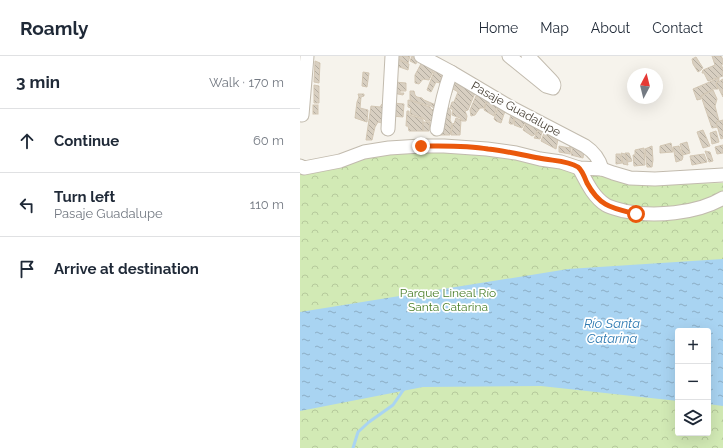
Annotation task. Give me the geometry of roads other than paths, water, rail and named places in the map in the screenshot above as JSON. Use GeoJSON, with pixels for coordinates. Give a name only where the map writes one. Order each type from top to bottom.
{"type":"FeatureCollection","features":[{"type":"Feature","properties":{"kind":"street"},"geometry":{"type":"LineString","coordinates":[[302,115],[307,56]]}},
{"type":"Feature","properties":{"kind":"street"},"geometry":{"type":"LineString","coordinates":[[388,129],[392,56]]}},
{"type":"Feature","properties":{"kind":"street","name":"Pasaje Guadalupe"},"geometry":{"type":"LineString","coordinates":[[421,56],[510,107],[590,149],[600,161],[602,169]]}},
{"type":"Feature","properties":{"kind":"street"},"geometry":{"type":"LineString","coordinates":[[509,56],[546,86],[553,88],[553,82],[528,56]]}},
{"type":"Feature","properties":{"kind":"street"},"geometry":{"type":"LineString","coordinates":[[437,129],[440,110],[451,72]]}},
{"type":"Feature","properties":{"kind":"street"},"geometry":{"type":"LineString","coordinates":[[301,170],[340,162],[364,152],[415,146],[444,146],[487,148],[561,162],[579,168],[602,169],[613,174],[630,178],[654,180],[723,175]]}},
{"type":"Feature","properties":{"kind":"street"},"geometry":{"type":"LineString","coordinates":[[579,168],[590,188],[606,205],[636,214],[658,214],[700,208],[723,198]]}},
{"type":"Feature","properties":{"kind":"water","name":"Río Santa Catarina"},"geometry":{"type":"Polygon","coordinates":[[[723,259],[723,406],[711,404],[711,328],[675,328],[675,401],[541,386],[423,387],[300,411],[300,312],[568,269],[723,259]]]}},
{"type":"Feature","properties":{"kind":"waterway"},"geometry":{"type":"LineString","coordinates":[[353,448],[358,432],[393,405],[404,389]]}},
{"type":"Feature","properties":{"kind":"park label","name":"Parque Lineal Río Santa Catarina"},"geometry":{"type":"Point","coordinates":[448,300]}}]}
